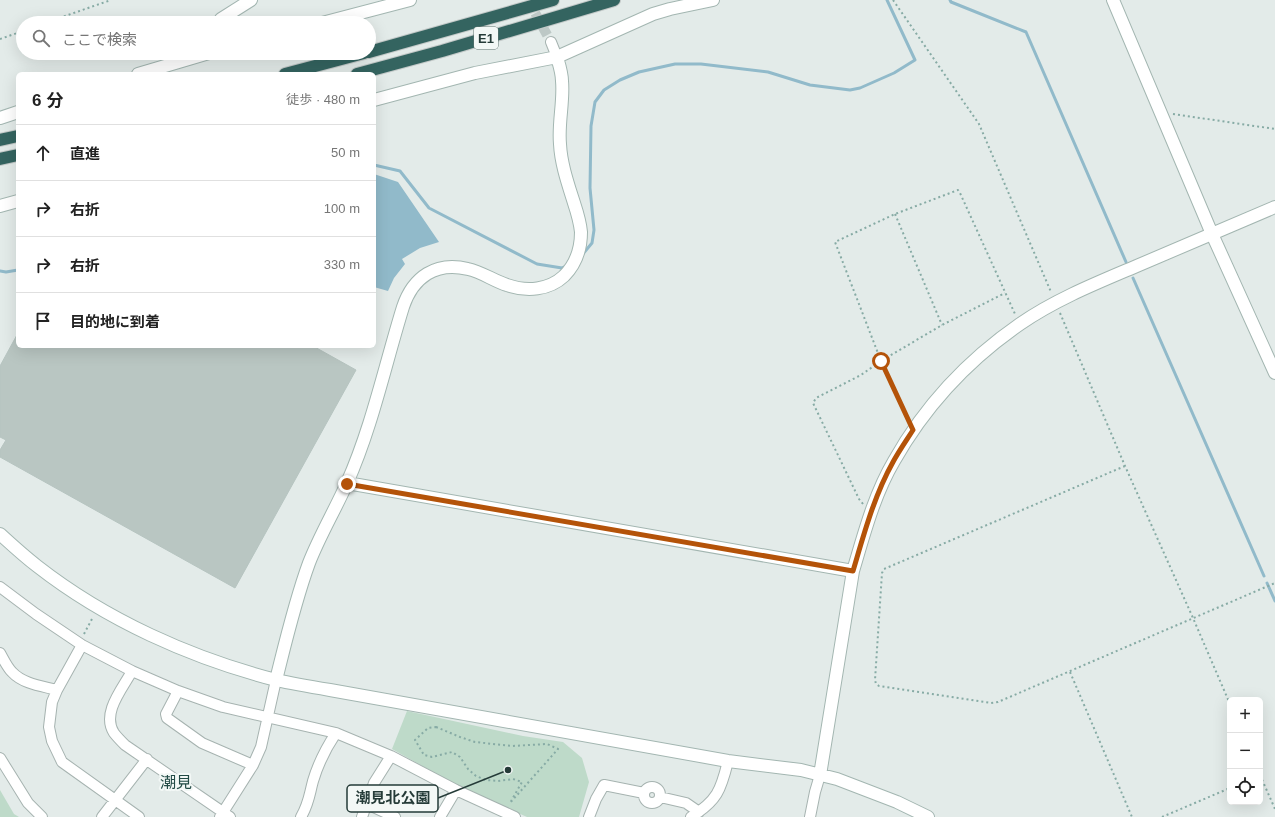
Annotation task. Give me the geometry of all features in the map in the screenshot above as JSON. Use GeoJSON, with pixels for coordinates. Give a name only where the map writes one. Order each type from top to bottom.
{"type":"FeatureCollection","features":[{"type":"Feature","properties":{"kind":"highway","name":"E1"},"geometry":{"type":"LineString","coordinates":[[376,50],[553,0]]}},
{"type":"Feature","properties":{"kind":"highway","name":"E1"},"geometry":{"type":"LineString","coordinates":[[364,72],[449,49],[614,0]]}},
{"type":"Feature","properties":{"kind":"highway"},"geometry":{"type":"LineString","coordinates":[[293,72],[338,60]]}},
{"type":"Feature","properties":{"kind":"highway"},"geometry":{"type":"LineString","coordinates":[[0,140],[16,136]]}},
{"type":"Feature","properties":{"kind":"highway"},"geometry":{"type":"LineString","coordinates":[[0,159],[16,155]]}},
{"type":"Feature","properties":{"kind":"street"},"geometry":{"type":"LineString","coordinates":[[226,16],[251,0]]}},
{"type":"Feature","properties":{"kind":"street"},"geometry":{"type":"LineString","coordinates":[[349,16],[410,0]]}},
{"type":"Feature","properties":{"kind":"street"},"geometry":{"type":"LineString","coordinates":[[376,99],[475,73],[557,57],[653,14],[712,0]]}},
{"type":"Feature","properties":{"kind":"street"},"geometry":{"type":"LineString","coordinates":[[1113,0],[1212,234],[1275,373]]}},
{"type":"Feature","properties":{"kind":"street"},"geometry":{"type":"LineString","coordinates":[[132,671],[113,704],[110,715],[110,723],[114,732],[125,745],[225,815],[253,765],[261,747],[290,620],[310,562],[324,528],[347,484],[368,427],[406,296],[412,287],[429,272],[442,268],[455,267],[470,269],[508,285],[532,289],[557,282],[573,266],[577,258],[580,232],[579,220],[564,168],[559,143],[562,80],[557,57],[551,42]]}},
{"type":"Feature","properties":{"kind":"street"},"geometry":{"type":"LineString","coordinates":[[145,72],[185,60]]}},
{"type":"Feature","properties":{"kind":"street"},"geometry":{"type":"LineString","coordinates":[[0,118],[16,113]]}},
{"type":"Feature","properties":{"kind":"street"},"geometry":{"type":"LineString","coordinates":[[0,206],[16,202]]}},
{"type":"Feature","properties":{"kind":"street"},"geometry":{"type":"LineString","coordinates":[[810,817],[820,775],[853,571],[871,512],[893,462],[913,430],[937,399],[967,367],[1020,324],[1056,303],[1100,282],[1275,207]]}},
{"type":"Feature","properties":{"kind":"street"},"geometry":{"type":"LineString","coordinates":[[347,484],[853,571]]}},
{"type":"Feature","properties":{"kind":"street"},"geometry":{"type":"LineString","coordinates":[[0,534],[37,566],[123,621],[180,648],[276,680],[728,761],[801,770],[837,779],[897,802],[928,817]]}},
{"type":"Feature","properties":{"kind":"street"},"geometry":{"type":"LineString","coordinates":[[0,587],[36,614],[82,645],[132,671],[178,691],[223,707],[336,732],[391,756],[456,790],[511,816]]}},
{"type":"Feature","properties":{"kind":"street"},"geometry":{"type":"LineString","coordinates":[[82,645],[56,690],[52,702],[49,727],[52,741],[62,762],[139,817]]}},
{"type":"Feature","properties":{"kind":"street"},"geometry":{"type":"LineString","coordinates":[[0,653],[12,672],[18,677],[25,681],[56,690]]}},
{"type":"Feature","properties":{"kind":"street"},"geometry":{"type":"LineString","coordinates":[[178,691],[166,714],[167,718],[202,743],[253,765]]}},
{"type":"Feature","properties":{"kind":"street"},"geometry":{"type":"LineString","coordinates":[[301,817],[308,806],[313,781],[322,757],[336,732]]}},
{"type":"Feature","properties":{"kind":"street"},"geometry":{"type":"LineString","coordinates":[[362,817],[374,784],[391,756]]}},
{"type":"Feature","properties":{"kind":"street"},"geometry":{"type":"LineString","coordinates":[[0,758],[28,803],[42,817]]}},
{"type":"Feature","properties":{"kind":"street"},"geometry":{"type":"LineString","coordinates":[[102,817],[146,759]]}},
{"type":"Feature","properties":{"kind":"street"},"geometry":{"type":"LineString","coordinates":[[589,817],[596,799],[604,785],[644,793],[646,801],[652,803],[657,802],[660,797],[686,802],[695,815],[704,809],[716,796],[722,786],[728,761]]}},
{"type":"Feature","properties":{"kind":"street"},"geometry":{"type":"LineString","coordinates":[[440,817],[456,790]]}},
{"type":"Feature","properties":{"kind":"street"},"geometry":{"type":"LineString","coordinates":[[367,804],[395,817]]}},
{"type":"Feature","properties":{"kind":"path"},"geometry":{"type":"LineString","coordinates":[[65,16],[111,0]]}},
{"type":"Feature","properties":{"kind":"path"},"geometry":{"type":"LineString","coordinates":[[894,0],[979,124],[1125,466],[1227,697]]}},
{"type":"Feature","properties":{"kind":"path"},"geometry":{"type":"LineString","coordinates":[[0,39],[16,33]]}},
{"type":"Feature","properties":{"kind":"path"},"geometry":{"type":"LineString","coordinates":[[1160,112],[1275,129]]}},
{"type":"Feature","properties":{"kind":"path"},"geometry":{"type":"LineString","coordinates":[[913,430],[881,361],[835,242],[895,214],[958,190],[1020,324]]}},
{"type":"Feature","properties":{"kind":"path"},"geometry":{"type":"LineString","coordinates":[[895,214],[942,326]]}},
{"type":"Feature","properties":{"kind":"path"},"geometry":{"type":"LineString","coordinates":[[871,512],[859,499],[813,403],[816,398],[861,375],[881,361],[942,326],[1005,293]]}},
{"type":"Feature","properties":{"kind":"path"},"geometry":{"type":"LineString","coordinates":[[1125,466],[884,569],[882,573],[875,680],[876,684],[879,686],[991,703],[998,702],[1275,583]]}},
{"type":"Feature","properties":{"kind":"path"},"geometry":{"type":"LineString","coordinates":[[82,645],[83,636],[99,607]]}},
{"type":"Feature","properties":{"kind":"path"},"geometry":{"type":"LineString","coordinates":[[1070,672],[1132,817]]}},
{"type":"Feature","properties":{"kind":"path"},"geometry":{"type":"LineString","coordinates":[[436,727],[475,742],[512,746],[547,744],[558,749],[510,802],[522,782],[513,779],[486,780],[476,776],[468,769],[460,757],[452,752],[432,757],[424,755],[415,740],[428,728],[436,727]]}},
{"type":"Feature","properties":{"kind":"path"},"geometry":{"type":"LineString","coordinates":[[1263,782],[1275,809]]}},
{"type":"Feature","properties":{"kind":"path"},"geometry":{"type":"LineString","coordinates":[[1162,817],[1227,789]]}},
{"type":"Feature","properties":{"kind":"green space"},"geometry":{"type":"Polygon","coordinates":[[[407,711],[523,736],[563,742],[582,758],[589,782],[579,817],[527,817],[458,786],[392,749],[407,711]]]}},
{"type":"Feature","properties":{"kind":"green space"},"geometry":{"type":"Polygon","coordinates":[[[0,790],[14,814],[19,817],[0,817],[0,790]]]}},
{"type":"Feature","properties":{"kind":"water"},"geometry":{"type":"Polygon","coordinates":[[[376,175],[398,182],[439,242],[420,248],[402,259],[405,264],[394,278],[388,291],[376,288],[376,175]]]}},
{"type":"Feature","properties":{"kind":"building"},"geometry":{"type":"Polygon","coordinates":[[[16,337],[16,348],[317,348],[356,370],[235,588],[0,457],[0,450],[6,440],[0,437],[0,366],[16,337]]]}},
{"type":"Feature","properties":{"kind":"waterway"},"geometry":{"type":"LineString","coordinates":[[582,255],[592,243],[594,230],[590,188],[591,126],[595,102],[604,90],[620,80],[639,72],[675,64],[701,64],[768,72],[810,85],[850,90],[860,88],[894,73],[915,60],[887,0]]}},
{"type":"Feature","properties":{"kind":"waterway"},"geometry":{"type":"LineString","coordinates":[[950,0],[951,2],[1026,32],[1126,262]]}},
{"type":"Feature","properties":{"kind":"waterway"},"geometry":{"type":"LineString","coordinates":[[376,165],[400,171],[429,208],[537,264],[562,268],[567,266]]}},
{"type":"Feature","properties":{"kind":"waterway"},"geometry":{"type":"LineString","coordinates":[[0,271],[6,272],[16,270]]}},
{"type":"Feature","properties":{"kind":"waterway"},"geometry":{"type":"LineString","coordinates":[[1133,278],[1264,576]]}},
{"type":"Feature","properties":{"kind":"waterway"},"geometry":{"type":"LineString","coordinates":[[1267,583],[1275,601]]}},
{"type":"Feature","properties":{"kind":"tunnel"},"geometry":{"type":"LineString","coordinates":[[528,0],[551,42]]}},
{"type":"Feature","properties":{"kind":"place","name":"潮見北公園"},"geometry":{"type":"Point","coordinates":[508,770]}},
{"type":"Feature","properties":{"kind":"district","name":"潮見"},"geometry":{"type":"Point","coordinates":[176,782]}},
{"type":"Feature","properties":{"kind":"route"},"geometry":{"type":"LineString","coordinates":[[347,484],[853,571],[871,512],[882,485],[893,462],[913,430],[881,361]]}}]}
